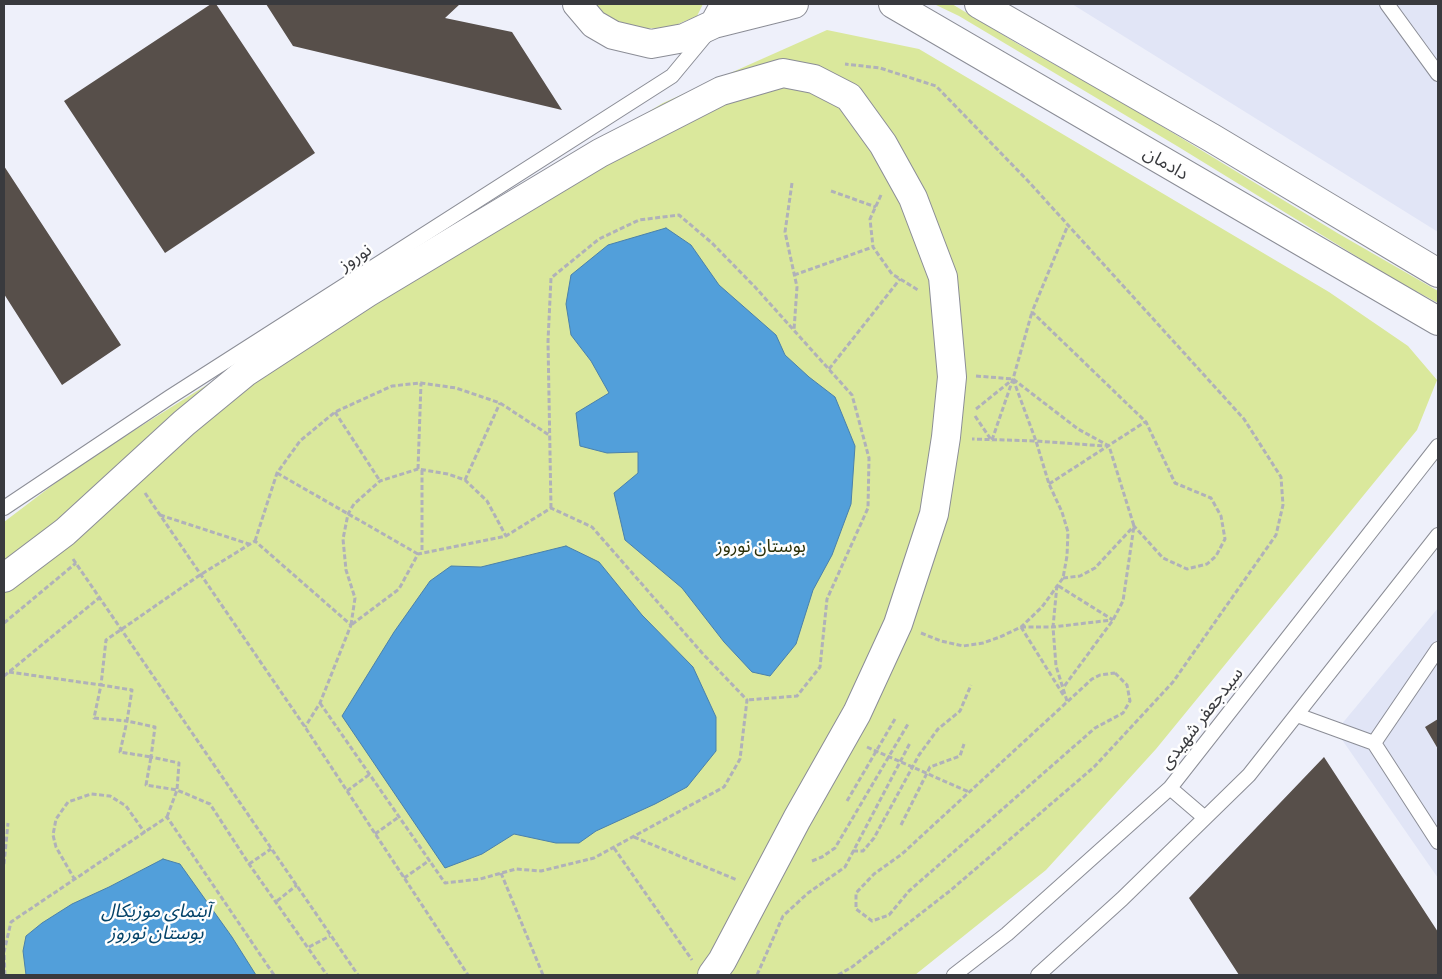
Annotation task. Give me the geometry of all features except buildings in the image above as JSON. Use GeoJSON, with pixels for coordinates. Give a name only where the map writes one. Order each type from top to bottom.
{"type":"FeatureCollection","features":[{"type":"Feature","properties":{"kind":"street"},"geometry":{"type":"LineString","coordinates":[[577,4],[594,24],[612,35],[651,44],[684,38],[720,14],[794,4]]}},
{"type":"Feature","properties":{"kind":"street","name":"دادمان"},"geometry":{"type":"LineString","coordinates":[[893,4],[1438,321]]}},
{"type":"Feature","properties":{"kind":"street"},"geometry":{"type":"LineString","coordinates":[[979,4],[1212,138],[1438,273]]}},
{"type":"Feature","properties":{"kind":"street"},"geometry":{"type":"LineString","coordinates":[[4,578],[57,536],[65,532],[184,423],[246,372],[367,293],[600,153],[721,91],[783,72],[814,79],[849,97],[883,144],[913,198],[943,277],[952,378],[946,437],[934,514],[898,624],[857,712],[797,819],[722,961],[704,971]]}},
{"type":"Feature","properties":{"kind":"lane"},"geometry":{"type":"LineString","coordinates":[[1386,4],[1438,74]]}},
{"type":"Feature","properties":{"kind":"lane","name":"نوروز"},"geometry":{"type":"LineString","coordinates":[[4,508],[170,397],[672,76],[720,14]]}},
{"type":"Feature","properties":{"kind":"lane","name":"سیدجعفر شهیدی"},"geometry":{"type":"LineString","coordinates":[[954,975],[1007,934],[1170,788],[1438,446]]}},
{"type":"Feature","properties":{"kind":"lane"},"geometry":{"type":"LineString","coordinates":[[1038,975],[1122,899],[1249,775],[1438,535]]}},
{"type":"Feature","properties":{"kind":"lane"},"geometry":{"type":"LineString","coordinates":[[1374,743],[1438,649]]}},
{"type":"Feature","properties":{"kind":"lane"},"geometry":{"type":"LineString","coordinates":[[1296,715],[1374,743],[1438,842]]}},
{"type":"Feature","properties":{"kind":"lane"},"geometry":{"type":"LineString","coordinates":[[1170,788],[1205,818]]}},
{"type":"Feature","properties":{"kind":"path"},"geometry":{"type":"LineString","coordinates":[[838,975],[852,967],[951,890],[1094,767],[1173,682],[1276,535],[1283,506],[1281,477],[1244,419],[1028,181],[936,86],[880,68],[843,64]]}},
{"type":"Feature","properties":{"kind":"path"},"geometry":{"type":"LineString","coordinates":[[899,173],[882,193],[870,219],[873,247],[892,274],[918,290],[945,300]]}},
{"type":"Feature","properties":{"kind":"path"},"geometry":{"type":"LineString","coordinates":[[792,183],[785,232],[797,287],[794,330]]}},
{"type":"Feature","properties":{"kind":"path"},"geometry":{"type":"LineString","coordinates":[[831,191],[876,207]]}},
{"type":"Feature","properties":{"kind":"path"},"geometry":{"type":"LineString","coordinates":[[551,508],[548,342],[551,278],[599,238],[639,220],[679,215],[712,243],[755,287],[852,395],[869,458],[868,508],[827,599],[820,667],[797,696],[747,700]]}},
{"type":"Feature","properties":{"kind":"path"},"geometry":{"type":"LineString","coordinates":[[992,441],[1013,379],[1032,312],[1068,225]]}},
{"type":"Feature","properties":{"kind":"path"},"geometry":{"type":"LineString","coordinates":[[794,275],[873,247]]}},
{"type":"Feature","properties":{"kind":"path"},"geometry":{"type":"LineString","coordinates":[[828,369],[900,279]]}},
{"type":"Feature","properties":{"kind":"path"},"geometry":{"type":"LineString","coordinates":[[952,378],[973,376],[1013,379],[1078,429],[1109,446],[1134,526],[1163,558],[1187,569],[1207,564],[1216,556],[1225,539],[1222,516],[1211,498],[1175,483],[1146,422],[1080,361],[1032,312]]}},
{"type":"Feature","properties":{"kind":"path"},"geometry":{"type":"LineString","coordinates":[[946,437],[972,412],[1013,379]]}},
{"type":"Feature","properties":{"kind":"path"},"geometry":{"type":"LineString","coordinates":[[898,624],[941,641],[963,646],[983,643],[1021,627],[1042,606],[1063,578],[1067,556],[1068,532],[1062,512],[1049,484],[1036,441],[1013,379]]}},
{"type":"Feature","properties":{"kind":"path"},"geometry":{"type":"LineString","coordinates":[[328,975],[249,864],[210,804],[177,790],[146,785],[155,727],[127,721],[94,718],[101,686],[106,640],[200,575],[255,541],[277,473],[300,441],[335,412],[392,386],[421,383],[456,388],[500,403],[550,435]]}},
{"type":"Feature","properties":{"kind":"path"},"geometry":{"type":"LineString","coordinates":[[421,383],[420,470],[422,552]]}},
{"type":"Feature","properties":{"kind":"path"},"geometry":{"type":"LineString","coordinates":[[465,480],[500,403]]}},
{"type":"Feature","properties":{"kind":"path"},"geometry":{"type":"LineString","coordinates":[[335,412],[380,481]]}},
{"type":"Feature","properties":{"kind":"path"},"geometry":{"type":"LineString","coordinates":[[1049,484],[1146,422]]}},
{"type":"Feature","properties":{"kind":"path"},"geometry":{"type":"LineString","coordinates":[[946,437],[1109,446]]}},
{"type":"Feature","properties":{"kind":"path"},"geometry":{"type":"LineString","coordinates":[[305,727],[320,703],[351,625],[356,598],[346,570],[343,540],[348,514],[354,504],[380,481],[420,470],[448,474],[465,480],[487,501],[506,536]]}},
{"type":"Feature","properties":{"kind":"path"},"geometry":{"type":"LineString","coordinates":[[131,472],[305,727],[468,975]]}},
{"type":"Feature","properties":{"kind":"path"},"geometry":{"type":"LineString","coordinates":[[277,473],[418,554]]}},
{"type":"Feature","properties":{"kind":"path"},"geometry":{"type":"LineString","coordinates":[[551,508],[592,527],[703,654],[747,700]]}},
{"type":"Feature","properties":{"kind":"path"},"geometry":{"type":"LineString","coordinates":[[351,625],[399,588],[418,554],[506,536],[551,508]]}},
{"type":"Feature","properties":{"kind":"path"},"geometry":{"type":"LineString","coordinates":[[159,515],[250,544]]}},
{"type":"Feature","properties":{"kind":"path"},"geometry":{"type":"LineString","coordinates":[[1063,578],[1080,576],[1095,568],[1134,526]]}},
{"type":"Feature","properties":{"kind":"path"},"geometry":{"type":"LineString","coordinates":[[1063,688],[1113,620],[1123,601],[1134,526]]}},
{"type":"Feature","properties":{"kind":"path"},"geometry":{"type":"LineString","coordinates":[[57,536],[358,975]]}},
{"type":"Feature","properties":{"kind":"path"},"geometry":{"type":"LineString","coordinates":[[255,541],[351,625]]}},
{"type":"Feature","properties":{"kind":"path"},"geometry":{"type":"LineString","coordinates":[[4,623],[76,564]]}},
{"type":"Feature","properties":{"kind":"path"},"geometry":{"type":"LineString","coordinates":[[1057,585],[1113,620]]}},
{"type":"Feature","properties":{"kind":"path"},"geometry":{"type":"LineString","coordinates":[[1057,585],[1053,627],[1056,666],[1067,701]]}},
{"type":"Feature","properties":{"kind":"path"},"geometry":{"type":"LineString","coordinates":[[4,676],[99,598]]}},
{"type":"Feature","properties":{"kind":"path"},"geometry":{"type":"LineString","coordinates":[[1021,627],[1053,627],[1113,620]]}},
{"type":"Feature","properties":{"kind":"path"},"geometry":{"type":"LineString","coordinates":[[1021,627],[1067,701]]}},
{"type":"Feature","properties":{"kind":"path"},"geometry":{"type":"LineString","coordinates":[[5,975],[4,952],[11,922],[168,817],[177,790],[179,762],[120,752],[132,690],[9,672]]}},
{"type":"Feature","properties":{"kind":"path"},"geometry":{"type":"LineString","coordinates":[[1115,673],[1127,685],[1130,701],[1122,713],[1095,728],[909,891],[889,915],[872,921],[856,909],[856,893],[874,874],[902,854],[969,792],[1092,679],[1100,675],[1115,673]]}},
{"type":"Feature","properties":{"kind":"path"},"geometry":{"type":"LineString","coordinates":[[853,851],[863,851],[874,838],[919,755],[938,729],[960,711],[971,685]]}},
{"type":"Feature","properties":{"kind":"path"},"geometry":{"type":"LineString","coordinates":[[320,703],[446,882],[480,879],[516,869],[541,871],[594,858],[724,787],[740,759],[747,700]]}},
{"type":"Feature","properties":{"kind":"path"},"geometry":{"type":"LineString","coordinates":[[847,801],[895,718]]}},
{"type":"Feature","properties":{"kind":"path"},"geometry":{"type":"LineString","coordinates":[[812,861],[822,858],[836,848],[908,724]]}},
{"type":"Feature","properties":{"kind":"path"},"geometry":{"type":"LineString","coordinates":[[844,737],[969,792]]}},
{"type":"Feature","properties":{"kind":"path"},"geometry":{"type":"LineString","coordinates":[[758,975],[784,916],[808,894],[845,866],[910,744]]}},
{"type":"Feature","properties":{"kind":"path"},"geometry":{"type":"LineString","coordinates":[[901,825],[930,767],[960,756],[964,744]]}},
{"type":"Feature","properties":{"kind":"path"},"geometry":{"type":"LineString","coordinates":[[346,791],[370,774]]}},
{"type":"Feature","properties":{"kind":"path"},"geometry":{"type":"LineString","coordinates":[[75,880],[56,847],[53,835],[56,819],[68,802],[91,794],[110,796],[126,806],[145,833]]}},
{"type":"Feature","properties":{"kind":"path"},"geometry":{"type":"LineString","coordinates":[[375,834],[400,816]]}},
{"type":"Feature","properties":{"kind":"path"},"geometry":{"type":"LineString","coordinates":[[168,817],[274,975]]}},
{"type":"Feature","properties":{"kind":"path"},"geometry":{"type":"LineString","coordinates":[[4,864],[8,823]]}},
{"type":"Feature","properties":{"kind":"path"},"geometry":{"type":"LineString","coordinates":[[634,837],[760,889]]}},
{"type":"Feature","properties":{"kind":"path"},"geometry":{"type":"LineString","coordinates":[[614,848],[704,971]]}},
{"type":"Feature","properties":{"kind":"path"},"geometry":{"type":"LineString","coordinates":[[249,864],[271,849]]}},
{"type":"Feature","properties":{"kind":"path"},"geometry":{"type":"LineString","coordinates":[[404,878],[430,860]]}},
{"type":"Feature","properties":{"kind":"path"},"geometry":{"type":"LineString","coordinates":[[501,873],[543,975]]}},
{"type":"Feature","properties":{"kind":"path"},"geometry":{"type":"LineString","coordinates":[[277,901],[297,885]]}},
{"type":"Feature","properties":{"kind":"path"},"geometry":{"type":"LineString","coordinates":[[4,926],[10,927]]}},
{"type":"Feature","properties":{"kind":"path"},"geometry":{"type":"LineString","coordinates":[[309,947],[330,936]]}},
{"type":"Feature","properties":{"kind":"shaded area"},"geometry":{"type":"Polygon","coordinates":[[[1072,4],[1438,4],[1438,232],[1072,4]]]}},
{"type":"Feature","properties":{"kind":"shaded area"},"geometry":{"type":"Polygon","coordinates":[[[1438,608],[1438,878],[1336,731],[1438,608]]]}},
{"type":"Feature","properties":{"kind":"green space"},"geometry":{"type":"Polygon","coordinates":[[[596,4],[703,4],[697,16],[671,27],[641,29],[606,17],[596,4]]]}},
{"type":"Feature","properties":{"kind":"green space"},"geometry":{"type":"Polygon","coordinates":[[[934,4],[952,4],[1018,44],[1127,105],[1339,234],[1438,291],[1438,303],[1395,280],[1177,146],[959,16],[934,4]]]}},
{"type":"Feature","properties":{"kind":"green space","name":"بوستان نوروز"},"geometry":{"type":"Polygon","coordinates":[[[827,30],[919,49],[1329,292],[1408,346],[1437,380],[1417,430],[1156,749],[1046,870],[915,975],[4,975],[4,522],[79,465],[433,243],[663,103],[827,30]]]}},
{"type":"Feature","properties":{"kind":"water"},"geometry":{"type":"Polygon","coordinates":[[[666,228],[691,245],[719,285],[776,335],[785,355],[835,397],[855,446],[851,504],[832,555],[813,590],[796,644],[770,676],[752,672],[724,642],[682,588],[625,540],[614,493],[638,473],[638,452],[607,453],[580,446],[576,413],[609,393],[591,361],[571,335],[566,304],[571,275],[608,245],[666,228]]]}},
{"type":"Feature","properties":{"kind":"water"},"geometry":{"type":"Polygon","coordinates":[[[566,546],[599,562],[642,615],[693,667],[716,717],[716,751],[687,787],[596,831],[579,843],[556,843],[514,834],[482,854],[445,868],[342,716],[394,632],[430,581],[451,566],[481,567],[566,546]]]}},
{"type":"Feature","properties":{"kind":"water","name":"آبنمای موزیکال بوستان نوروز"},"geometry":{"type":"Polygon","coordinates":[[[163,859],[180,864],[232,937],[256,975],[26,975],[23,951],[26,936],[42,923],[72,904],[163,859]]]}}]}
